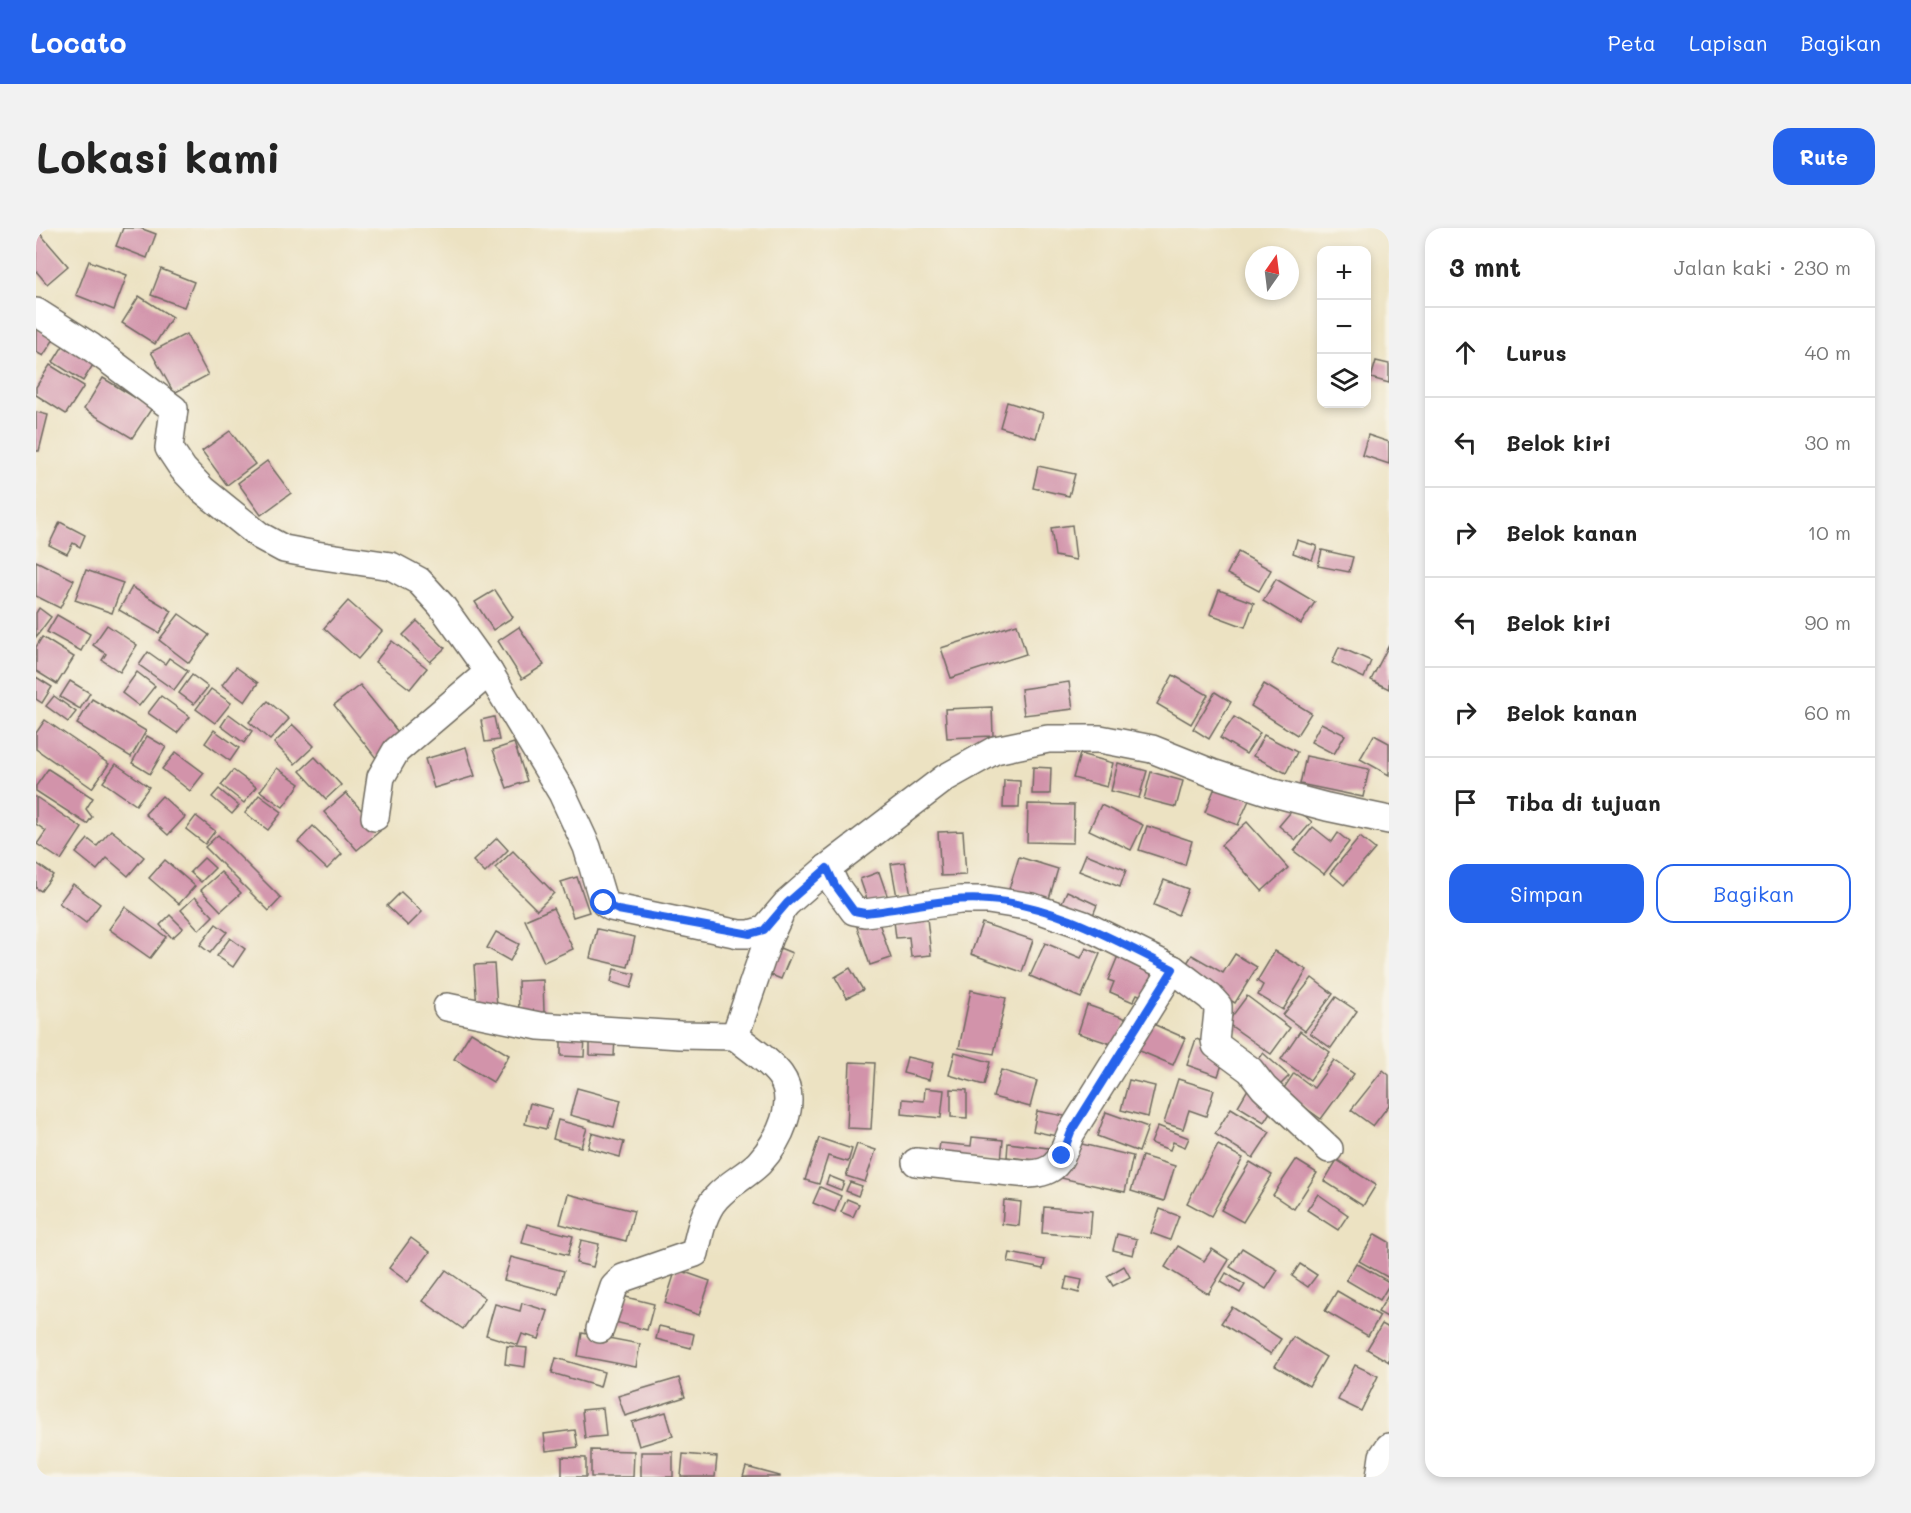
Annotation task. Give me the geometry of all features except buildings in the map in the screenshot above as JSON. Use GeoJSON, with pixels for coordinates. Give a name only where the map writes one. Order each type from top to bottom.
{"type":"FeatureCollection","features":[{"type":"Feature","properties":{"kind":"street"},"geometry":{"type":"LineString","coordinates":[[36,312],[91,346],[174,409],[169,448],[183,469],[203,490],[260,536],[284,549],[391,566],[419,581],[441,605],[489,672],[562,793],[587,847],[604,903],[618,910],[750,934],[764,930],[787,903],[827,868],[945,778],[995,750],[1048,739],[1100,740],[1152,749],[1212,773],[1270,792],[1389,820]]}},
{"type":"Feature","properties":{"kind":"street"},"geometry":{"type":"LineString","coordinates":[[375,817],[381,777],[396,751],[489,672]]}},
{"type":"Feature","properties":{"kind":"street"},"geometry":{"type":"LineString","coordinates":[[827,868],[835,885],[854,911],[865,913],[960,900],[988,900],[1032,907],[1084,925],[1173,969],[1215,1001],[1218,1012],[1216,1045],[1250,1070],[1264,1088],[1329,1149]]}},
{"type":"Feature","properties":{"kind":"street"},"geometry":{"type":"LineString","coordinates":[[735,1036],[769,937],[787,903]]}},
{"type":"Feature","properties":{"kind":"street"},"geometry":{"type":"LineString","coordinates":[[916,1162],[1029,1174],[1043,1174],[1053,1169],[1062,1156],[1071,1132],[1173,969]]}},
{"type":"Feature","properties":{"kind":"street"},"geometry":{"type":"LineString","coordinates":[[447,1007],[539,1026],[680,1035],[735,1036],[779,1074],[785,1084],[787,1114],[770,1150],[758,1164],[717,1197],[709,1207],[695,1253],[623,1278],[614,1287],[600,1329]]}},
{"type":"Feature","properties":{"kind":"street"},"geometry":{"type":"LineString","coordinates":[[1380,1477],[1383,1456],[1389,1447]]}},
{"type":"Feature","properties":{"kind":"route"},"geometry":{"type":"LineString","coordinates":[[604,903],[618,910],[739,934],[758,933],[764,930],[787,903],[827,868],[844,900],[854,911],[865,913],[887,911],[960,900],[988,900],[1032,907],[1084,925],[1173,969],[1071,1132],[1062,1156]]}}]}
